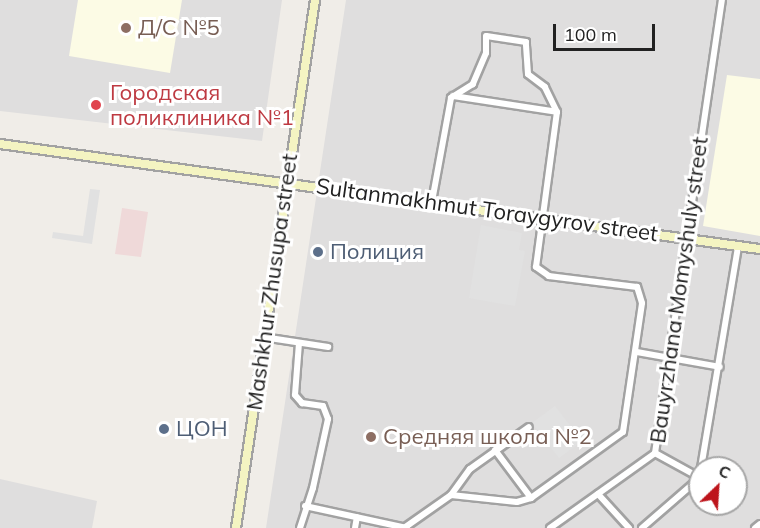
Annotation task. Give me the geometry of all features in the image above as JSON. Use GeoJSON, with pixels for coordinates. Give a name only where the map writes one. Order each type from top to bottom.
{"type":"FeatureCollection","features":[{"type":"Feature","properties":{"kind":"main road","name":"Mashkhur Zhusupa street"},"geometry":{"type":"LineString","coordinates":[[236,528],[285,182],[315,0]]}},
{"type":"Feature","properties":{"kind":"main road","name":"Sultanmakhmut Toraygyrov street"},"geometry":{"type":"LineString","coordinates":[[0,144],[687,237],[760,249]]}},
{"type":"Feature","properties":{"kind":"street","name":"Bauyrzhana Momyshuly street"},"geometry":{"type":"LineString","coordinates":[[550,528],[655,453],[722,0]]}},
{"type":"Feature","properties":{"kind":"street"},"geometry":{"type":"LineString","coordinates":[[432,202],[452,96],[474,81],[486,53],[486,36],[526,42],[528,74],[545,87],[557,112],[534,261],[541,273],[637,287],[642,303],[637,352],[623,432],[531,498],[518,502],[452,495]]}},
{"type":"Feature","properties":{"kind":"street"},"geometry":{"type":"LineString","coordinates":[[452,96],[557,112]]}},
{"type":"Feature","properties":{"kind":"street"},"geometry":{"type":"LineString","coordinates":[[702,456],[720,367],[738,246]]}},
{"type":"Feature","properties":{"kind":"street"},"geometry":{"type":"LineString","coordinates":[[263,337],[328,347]]}},
{"type":"Feature","properties":{"kind":"street"},"geometry":{"type":"LineString","coordinates":[[299,343],[295,395],[302,403],[323,406],[328,419],[313,488],[305,506],[300,528]]}},
{"type":"Feature","properties":{"kind":"street"},"geometry":{"type":"LineString","coordinates":[[637,352],[720,367]]}},
{"type":"Feature","properties":{"kind":"street"},"geometry":{"type":"LineString","coordinates":[[305,506],[406,528],[452,495],[470,469],[529,427]]}},
{"type":"Feature","properties":{"kind":"street"},"geometry":{"type":"LineString","coordinates":[[495,450],[531,498]]}},
{"type":"Feature","properties":{"kind":"street"},"geometry":{"type":"LineString","coordinates":[[655,453],[688,466]]}},
{"type":"Feature","properties":{"kind":"street"},"geometry":{"type":"LineString","coordinates":[[642,528],[688,488]]}},
{"type":"Feature","properties":{"kind":"street"},"geometry":{"type":"LineString","coordinates":[[598,494],[629,528]]}},
{"type":"Feature","properties":{"kind":"street"},"geometry":{"type":"LineString","coordinates":[[355,528],[357,517]]}},
{"type":"Feature","properties":{"kind":"street"},"geometry":{"type":"LineString","coordinates":[[755,528],[760,524]]}},
{"type":"Feature","properties":{"kind":"shaded area"},"geometry":{"type":"Polygon","coordinates":[[[0,0],[282,0],[262,141],[0,111],[0,0]]]}},
{"type":"Feature","properties":{"kind":"shaded area","name":"Д/С №5"},"geometry":{"type":"Polygon","coordinates":[[[78,0],[182,0],[170,73],[69,56],[78,0]]]}},
{"type":"Feature","properties":{"kind":"shaded area"},"geometry":{"type":"Polygon","coordinates":[[[346,0],[760,0],[760,528],[266,528],[346,0]]]}},
{"type":"Feature","properties":{"kind":"shaded area"},"geometry":{"type":"Polygon","coordinates":[[[727,75],[760,79],[760,236],[703,226],[727,75]]]}},
{"type":"Feature","properties":{"kind":"shaded area"},"geometry":{"type":"Polygon","coordinates":[[[90,189],[100,190],[92,244],[52,238],[53,232],[83,236],[90,189]]]}},
{"type":"Feature","properties":{"kind":"shaded area"},"geometry":{"type":"Polygon","coordinates":[[[122,208],[148,212],[141,257],[115,254],[122,208]]]}},
{"type":"Feature","properties":{"kind":"shaded area"},"geometry":{"type":"Polygon","coordinates":[[[481,225],[522,233],[519,250],[525,251],[515,306],[469,298],[481,225]]]}},
{"type":"Feature","properties":{"kind":"shaded area"},"geometry":{"type":"Polygon","coordinates":[[[555,406],[582,441],[559,458],[532,423],[555,406]]]}},
{"type":"Feature","properties":{"kind":"shaded area"},"geometry":{"type":"Polygon","coordinates":[[[0,479],[97,501],[92,528],[0,528],[0,479]]]}},
{"type":"Feature","properties":{"kind":"place","name":"Д/С №5"},"geometry":{"type":"Point","coordinates":[126,28]}},
{"type":"Feature","properties":{"kind":"place","name":"Городская поликлиника №1"},"geometry":{"type":"Point","coordinates":[96,105]}},
{"type":"Feature","properties":{"kind":"place","name":"Полиция"},"geometry":{"type":"Point","coordinates":[318,252]}},
{"type":"Feature","properties":{"kind":"place","name":"ЦОН"},"geometry":{"type":"Point","coordinates":[164,429]}},
{"type":"Feature","properties":{"kind":"place","name":"Средняя школа №2"},"geometry":{"type":"Point","coordinates":[371,437]}}]}
